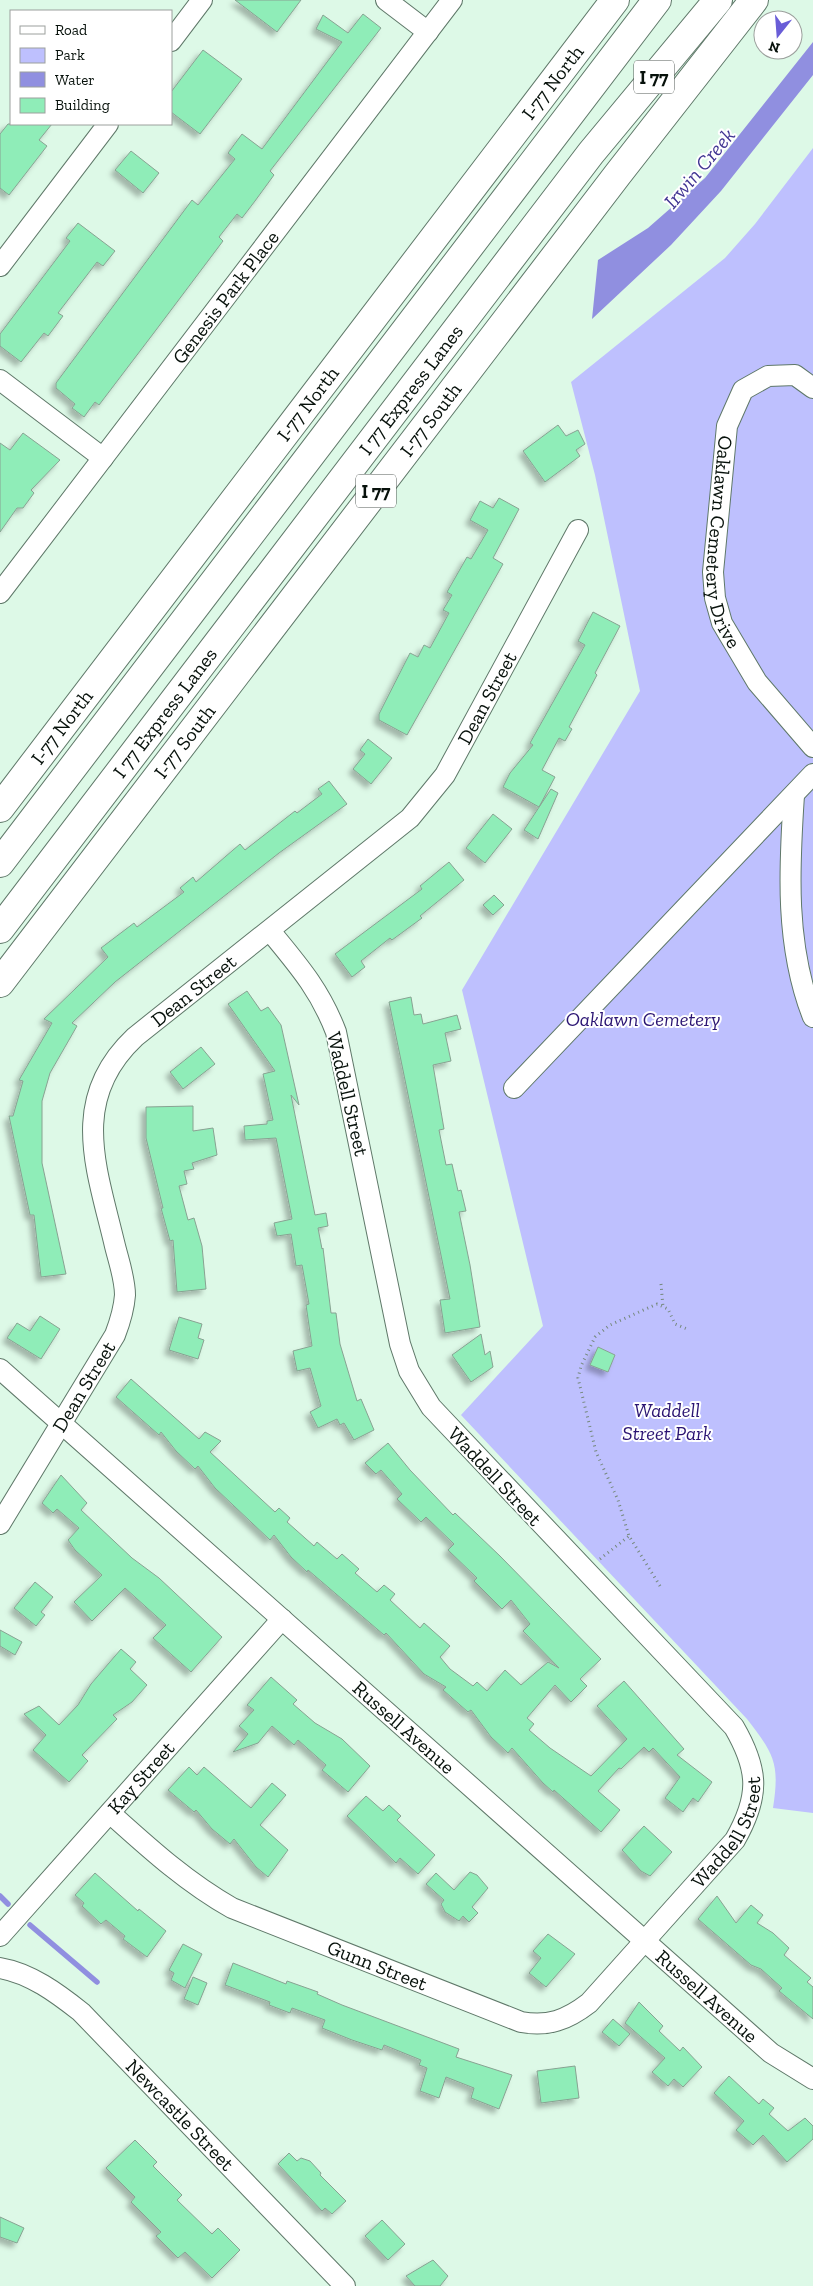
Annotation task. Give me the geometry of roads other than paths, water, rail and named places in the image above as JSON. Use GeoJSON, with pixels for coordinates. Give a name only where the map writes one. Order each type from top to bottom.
{"type":"FeatureCollection","features":[{"type":"Feature","properties":{"kind":"highway","name":"I-77 North"},"geometry":{"type":"LineString","coordinates":[[0,808],[615,0]]}},
{"type":"Feature","properties":{"kind":"highway","name":"I 77 Express Lanes"},"geometry":{"type":"LineString","coordinates":[[0,863],[657,0]]}},
{"type":"Feature","properties":{"kind":"highway"},"geometry":{"type":"LineString","coordinates":[[591,153],[703,0]]}},
{"type":"Feature","properties":{"kind":"highway","name":"I 77 Express Lanes"},"geometry":{"type":"LineString","coordinates":[[0,929],[591,153],[718,0]]}},
{"type":"Feature","properties":{"kind":"highway","name":"I-77 South"},"geometry":{"type":"LineString","coordinates":[[0,984],[618,174],[754,0]]}},
{"type":"Feature","properties":{"kind":"street"},"geometry":{"type":"LineString","coordinates":[[172,39],[202,0]]}},
{"type":"Feature","properties":{"kind":"street"},"geometry":{"type":"LineString","coordinates":[[386,0],[428,32]]}},
{"type":"Feature","properties":{"kind":"street","name":"Genesis Park Place"},"geometry":{"type":"LineString","coordinates":[[0,593],[452,0]]}},
{"type":"Feature","properties":{"kind":"street"},"geometry":{"type":"LineString","coordinates":[[0,266],[107,125]]}},
{"type":"Feature","properties":{"kind":"street","name":"Oaklawn Cemetery Drive"},"geometry":{"type":"LineString","coordinates":[[813,388],[795,375],[768,376],[743,390],[728,426],[721,473],[714,572],[715,598],[722,624],[757,682],[813,747]]}},
{"type":"Feature","properties":{"kind":"street"},"geometry":{"type":"LineString","coordinates":[[0,380],[103,458]]}},
{"type":"Feature","properties":{"kind":"street","name":"Dean Street"},"geometry":{"type":"LineString","coordinates":[[0,1524],[115,1335],[122,1316],[124,1284],[92,1142],[96,1101],[105,1077],[116,1059],[136,1037],[397,831],[435,790],[445,775],[578,530]]}},
{"type":"Feature","properties":{"kind":"street"},"geometry":{"type":"LineString","coordinates":[[514,1088],[813,774]]}},
{"type":"Feature","properties":{"kind":"street"},"geometry":{"type":"LineString","coordinates":[[794,795],[791,905],[794,952],[806,999],[813,1017]]}},
{"type":"Feature","properties":{"kind":"street","name":"Waddell Street"},"geometry":{"type":"LineString","coordinates":[[270,931],[310,980],[325,1005],[336,1032],[400,1344],[415,1384],[437,1414],[734,1727],[746,1748],[754,1785],[747,1820],[735,1840],[644,1942]]}},
{"type":"Feature","properties":{"kind":"street","name":"Russell Avenue"},"geometry":{"type":"LineString","coordinates":[[0,1369],[771,2054],[813,2079]]}},
{"type":"Feature","properties":{"kind":"street","name":"Kay Street"},"geometry":{"type":"LineString","coordinates":[[0,1936],[282,1619]]}},
{"type":"Feature","properties":{"kind":"street","name":"Gunn Street"},"geometry":{"type":"LineString","coordinates":[[110,1812],[200,1890],[232,1908],[521,2022],[542,2024],[572,2016],[589,2003],[644,1942]]}},
{"type":"Feature","properties":{"kind":"street","name":"Newcastle Street"},"geometry":{"type":"LineString","coordinates":[[0,1968],[26,1976],[57,1993],[81,2012],[345,2286]]}},
{"type":"Feature","properties":{"kind":"water"},"geometry":{"type":"Polygon","coordinates":[[[813,42],[813,75],[721,191],[671,245],[592,319],[598,260],[648,228],[705,178],[799,60],[803,60],[803,55],[813,42]]]}},
{"type":"Feature","properties":{"kind":"waterway"},"geometry":{"type":"LineString","coordinates":[[0,1896],[8,1904]]}},
{"type":"Feature","properties":{"kind":"waterway"},"geometry":{"type":"LineString","coordinates":[[30,1925],[97,1982]]}},
{"type":"Feature","properties":{"kind":"water label","name":"Irwin Creek"},"geometry":{"type":"Point","coordinates":[699,168]}},
{"type":"Feature","properties":{"kind":"park label","name":"Oaklawn Cemetery"},"geometry":{"type":"Point","coordinates":[643,1019]}},
{"type":"Feature","properties":{"kind":"park label","name":"Waddell Street Park"},"geometry":{"type":"Point","coordinates":[667,1422]}}]}
